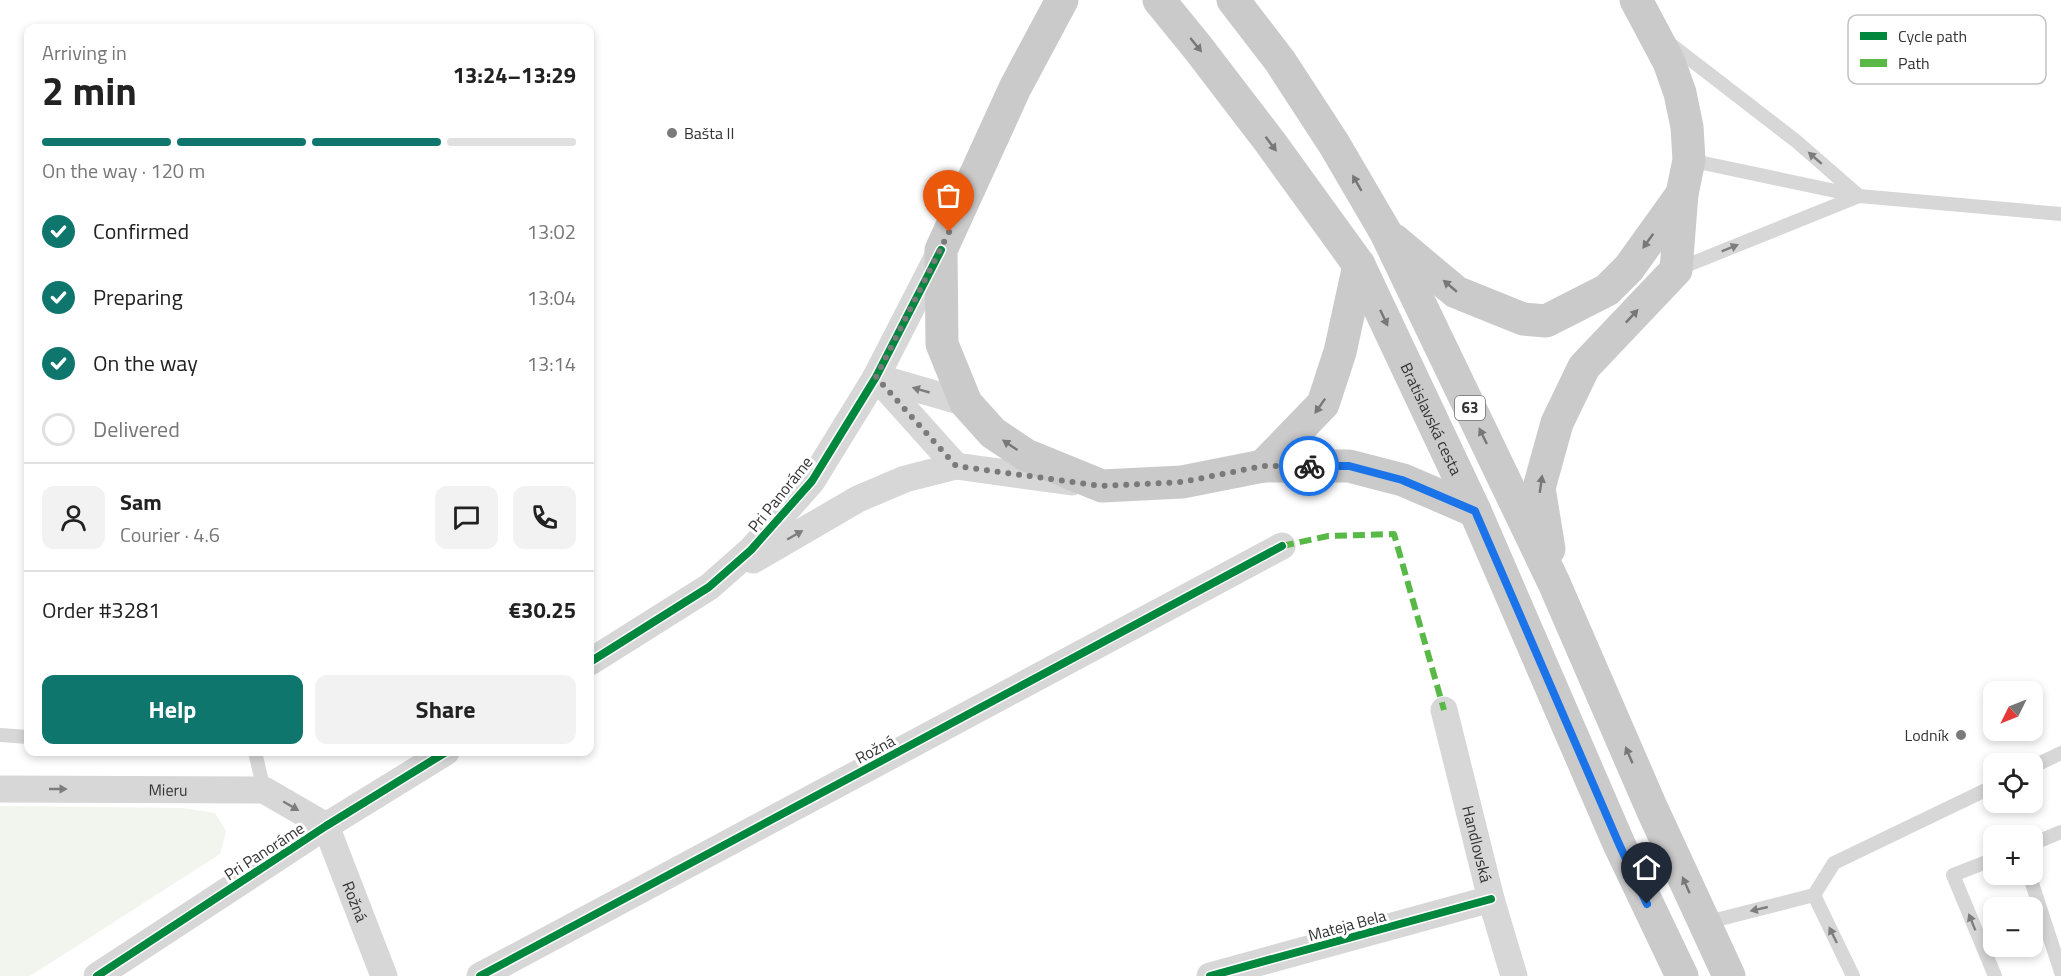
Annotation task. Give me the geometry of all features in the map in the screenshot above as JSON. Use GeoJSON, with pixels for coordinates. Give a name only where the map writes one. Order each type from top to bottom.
{"type":"FeatureCollection","features":[{"type":"Feature","properties":{"kind":"main road"},"geometry":{"type":"LineString","coordinates":[[1062,0],[1015,88],[940,250],[942,344],[966,403],[993,433],[1026,455],[1102,486],[1182,482],[1263,466],[1349,466],[1402,480],[1475,511]]}},
{"type":"Feature","properties":{"kind":"main road","name":"Bratislavská cesta"},"geometry":{"type":"LineString","coordinates":[[1159,0],[1198,48],[1359,265],[1475,511],[1619,844],[1682,976]]}},
{"type":"Feature","properties":{"kind":"main road","name":"63"},"geometry":{"type":"LineString","coordinates":[[1233,0],[1280,61],[1334,144],[1386,233],[1554,583],[1703,923],[1729,976]]}},
{"type":"Feature","properties":{"kind":"main road"},"geometry":{"type":"LineString","coordinates":[[1554,583],[1539,488],[1557,423],[1584,367],[1676,270],[1682,194],[1689,160],[1687,127],[1680,93],[1669,62],[1636,0]]}},
{"type":"Feature","properties":{"kind":"main road"},"geometry":{"type":"LineString","coordinates":[[1386,233],[1456,292],[1524,319],[1546,321],[1607,290],[1629,268],[1682,194]]}},
{"type":"Feature","properties":{"kind":"main road"},"geometry":{"type":"LineString","coordinates":[[1263,466],[1323,404],[1340,351],[1359,265]]}},
{"type":"Feature","properties":{"kind":"street","name":"Pri Panoráme"},"geometry":{"type":"LineString","coordinates":[[594,659],[709,587],[751,550],[812,481],[876,377],[940,250]]}},
{"type":"Feature","properties":{"kind":"street"},"geometry":{"type":"LineString","coordinates":[[876,377],[966,403]]}},
{"type":"Feature","properties":{"kind":"street"},"geometry":{"type":"LineString","coordinates":[[876,377],[956,466]]}},
{"type":"Feature","properties":{"kind":"street"},"geometry":{"type":"LineString","coordinates":[[709,587],[858,499],[905,479],[956,466],[1102,486]]}},
{"type":"Feature","properties":{"kind":"street","name":"Rožná"},"geometry":{"type":"LineString","coordinates":[[480,976],[1282,546]]}},
{"type":"Feature","properties":{"kind":"street","name":"Handlovská"},"geometry":{"type":"LineString","coordinates":[[1444,710],[1491,899],[1514,976]]}},
{"type":"Feature","properties":{"kind":"street","name":"Pri Panoráme"},"geometry":{"type":"LineString","coordinates":[[97,976],[327,826],[440,756]]}},
{"type":"Feature","properties":{"kind":"street","name":"Mieru"},"geometry":{"type":"LineString","coordinates":[[0,789],[264,790],[327,826]]}},
{"type":"Feature","properties":{"kind":"street","name":"Rožná"},"geometry":{"type":"LineString","coordinates":[[327,826],[384,976]]}},
{"type":"Feature","properties":{"kind":"street","name":"Mateja Bela"},"geometry":{"type":"LineString","coordinates":[[1210,976],[1491,899]]}},
{"type":"Feature","properties":{"kind":"lane"},"geometry":{"type":"LineString","coordinates":[[1654,31],[1796,141],[1859,196]]}},
{"type":"Feature","properties":{"kind":"lane"},"geometry":{"type":"LineString","coordinates":[[1689,160],[1859,196],[2061,214]]}},
{"type":"Feature","properties":{"kind":"lane"},"geometry":{"type":"LineString","coordinates":[[1676,270],[1859,196]]}},
{"type":"Feature","properties":{"kind":"lane"},"geometry":{"type":"LineString","coordinates":[[0,735],[24,736]]}},
{"type":"Feature","properties":{"kind":"lane"},"geometry":{"type":"LineString","coordinates":[[2043,762],[2061,753]]}},
{"type":"Feature","properties":{"kind":"lane"},"geometry":{"type":"LineString","coordinates":[[256,756],[264,790]]}},
{"type":"Feature","properties":{"kind":"lane"},"geometry":{"type":"LineString","coordinates":[[1703,923],[1814,895],[1834,863],[1983,791]]}},
{"type":"Feature","properties":{"kind":"lane"},"geometry":{"type":"LineString","coordinates":[[2043,839],[2061,832]]}},
{"type":"Feature","properties":{"kind":"lane"},"geometry":{"type":"LineString","coordinates":[[1983,863],[1953,875],[1995,976]]}},
{"type":"Feature","properties":{"kind":"lane"},"geometry":{"type":"LineString","coordinates":[[2033,885],[2061,973],[2056,976]]}},
{"type":"Feature","properties":{"kind":"lane"},"geometry":{"type":"LineString","coordinates":[[1814,895],[1853,976]]}},
{"type":"Feature","properties":{"kind":"shaded area"},"geometry":{"type":"Polygon","coordinates":[[[0,806],[183,808],[215,813],[226,831],[220,854],[30,976],[0,976],[0,806]]]}},
{"type":"Feature","properties":{"kind":"marked path"},"geometry":{"type":"LineString","coordinates":[[1282,546],[1328,536],[1394,534],[1444,710]]}},
{"type":"Feature","properties":{"kind":"cycle path"},"geometry":{"type":"LineString","coordinates":[[594,659],[709,587],[751,550],[812,481],[876,377],[941,250]]}},
{"type":"Feature","properties":{"kind":"cycle path"},"geometry":{"type":"LineString","coordinates":[[480,976],[1282,546]]}},
{"type":"Feature","properties":{"kind":"cycle path"},"geometry":{"type":"LineString","coordinates":[[97,976],[326,826],[440,756]]}},
{"type":"Feature","properties":{"kind":"cycle path"},"geometry":{"type":"LineString","coordinates":[[1210,976],[1491,899]]}},
{"type":"Feature","properties":{"kind":"way so far"},"geometry":{"type":"LineString","coordinates":[[949,232],[876,377],[956,466],[1102,486],[1182,482],[1263,466],[1309,466]]}},
{"type":"Feature","properties":{"kind":"place","name":"Bašta II"},"geometry":{"type":"Point","coordinates":[672,133]}},
{"type":"Feature","properties":{"kind":"place","name":"Lodník"},"geometry":{"type":"Point","coordinates":[1961,735]}},
{"type":"Feature","properties":{"kind":"route"},"geometry":{"type":"LineString","coordinates":[[1309,466],[1349,466],[1402,480],[1475,511],[1647,904]]}}]}
